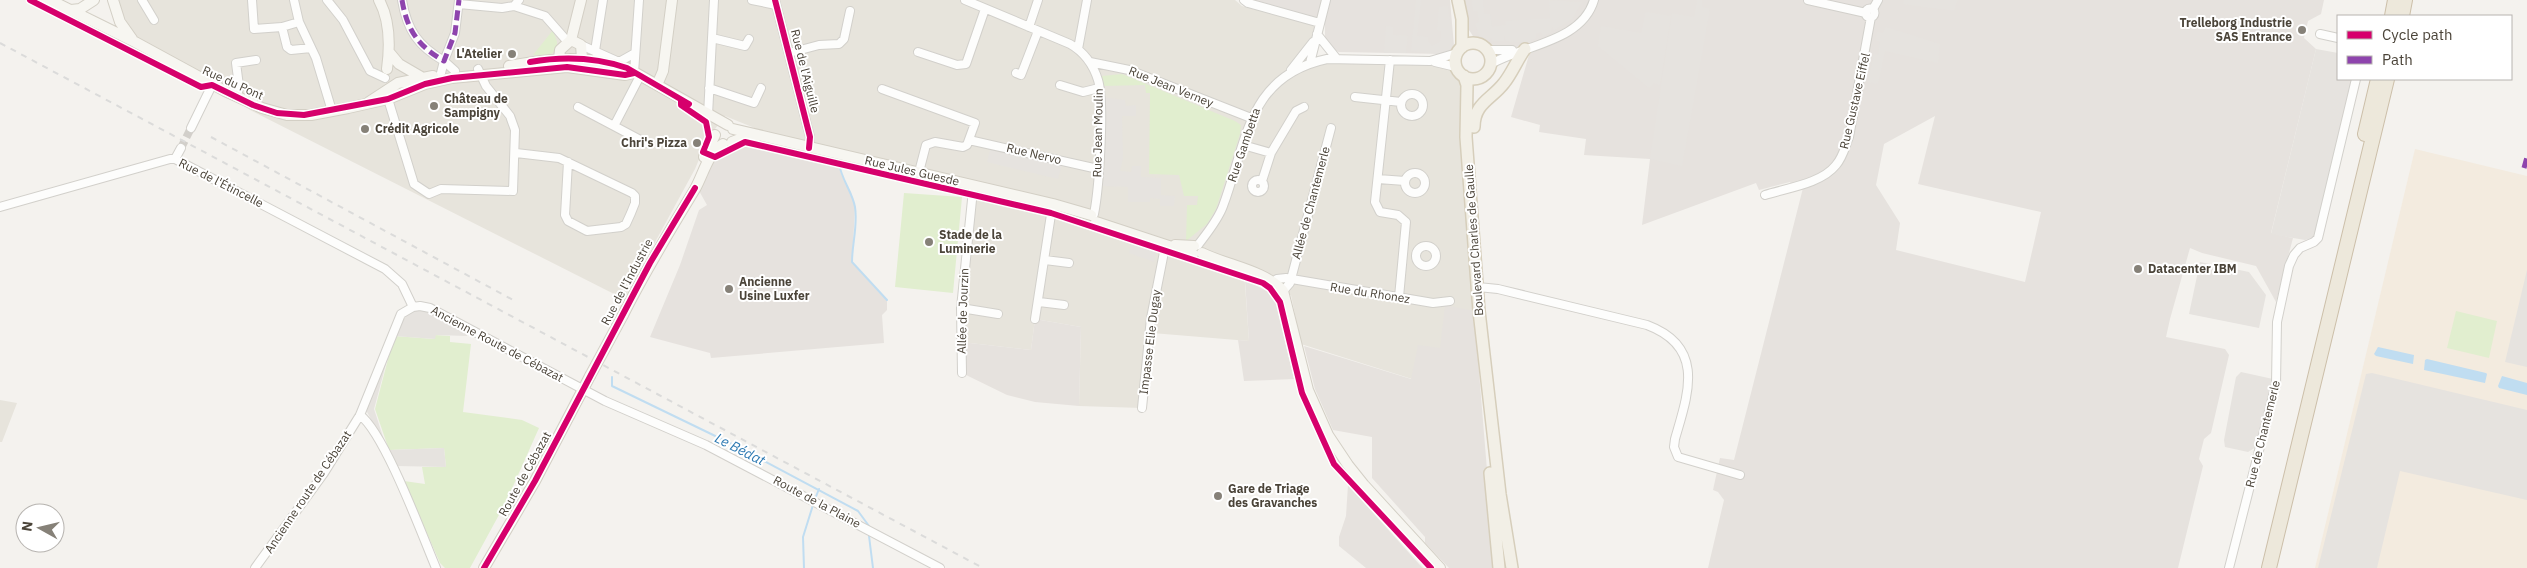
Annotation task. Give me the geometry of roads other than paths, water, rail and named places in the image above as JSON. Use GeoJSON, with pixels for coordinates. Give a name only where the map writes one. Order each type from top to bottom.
{"type":"FeatureCollection","features":[{"type":"Feature","properties":{"kind":"highway"},"geometry":{"type":"LineString","coordinates":[[2392,15],[2395,0]]}},
{"type":"Feature","properties":{"kind":"highway"},"geometry":{"type":"LineString","coordinates":[[2402,15],[2405,0]]}},
{"type":"Feature","properties":{"kind":"highway"},"geometry":{"type":"LineString","coordinates":[[2260,568],[2378,80]]}},
{"type":"Feature","properties":{"kind":"highway"},"geometry":{"type":"LineString","coordinates":[[2270,568],[2388,80]]}},
{"type":"Feature","properties":{"kind":"main road"},"geometry":{"type":"LineString","coordinates":[[38,0],[95,25],[112,20],[114,3]]}},
{"type":"Feature","properties":{"kind":"main road"},"geometry":{"type":"LineString","coordinates":[[50,0],[95,25]]}},
{"type":"Feature","properties":{"kind":"main road"},"geometry":{"type":"LineString","coordinates":[[103,0],[114,3]]}},
{"type":"Feature","properties":{"kind":"main road"},"geometry":{"type":"LineString","coordinates":[[379,0],[386,15],[389,52],[386,74],[391,94],[410,80],[575,64]]}},
{"type":"Feature","properties":{"kind":"main road"},"geometry":{"type":"LineString","coordinates":[[559,58],[560,50],[569,41],[581,0]]}},
{"type":"Feature","properties":{"kind":"main road"},"geometry":{"type":"LineString","coordinates":[[657,85],[663,71],[672,0]]}},
{"type":"Feature","properties":{"kind":"main road"},"geometry":{"type":"LineString","coordinates":[[1458,1],[1462,19],[1459,50],[1460,72],[1479,78],[1489,70],[1491,64],[1482,47],[1462,19]]}},
{"type":"Feature","properties":{"kind":"main road"},"geometry":{"type":"LineString","coordinates":[[71,10],[80,9],[92,2],[95,25]]}},
{"type":"Feature","properties":{"kind":"main road"},"geometry":{"type":"LineString","coordinates":[[114,3],[124,28],[135,42]]}},
{"type":"Feature","properties":{"kind":"main road","name":"Rue du Pont"},"geometry":{"type":"LineString","coordinates":[[95,25],[135,42],[237,97],[268,110],[287,115],[311,115],[332,111],[391,94]]}},
{"type":"Feature","properties":{"kind":"main road","name":"Rue du Pont"},"geometry":{"type":"LineString","coordinates":[[95,25],[190,77],[212,85]]}},
{"type":"Feature","properties":{"kind":"main road"},"geometry":{"type":"LineString","coordinates":[[569,41],[581,45],[575,64]]}},
{"type":"Feature","properties":{"kind":"main road"},"geometry":{"type":"LineString","coordinates":[[1459,50],[1467,44],[1482,47]]}},
{"type":"Feature","properties":{"kind":"main road"},"geometry":{"type":"LineString","coordinates":[[1468,165],[1473,145],[1476,113],[1485,99],[1505,82],[1522,50]]}},
{"type":"Feature","properties":{"kind":"main road"},"geometry":{"type":"LineString","coordinates":[[389,52],[410,80]]}},
{"type":"Feature","properties":{"kind":"main road"},"geometry":{"type":"LineString","coordinates":[[559,58],[575,64]]}},
{"type":"Feature","properties":{"kind":"main road"},"geometry":{"type":"LineString","coordinates":[[410,80],[433,77],[454,71],[480,72],[559,58],[575,64],[625,75],[637,75]]}},
{"type":"Feature","properties":{"kind":"main road","name":"Rue Jules Guesde"},"geometry":{"type":"LineString","coordinates":[[575,64],[601,61],[627,68],[730,127],[809,148],[1053,204],[1179,247],[1197,250]]}},
{"type":"Feature","properties":{"kind":"main road"},"geometry":{"type":"LineString","coordinates":[[386,74],[399,64]]}},
{"type":"Feature","properties":{"kind":"main road","name":"Boulevard Charles de Gaulle"},"geometry":{"type":"LineString","coordinates":[[1460,72],[1467,85],[1469,106]]}},
{"type":"Feature","properties":{"kind":"main road","name":"Boulevard Charles de Gaulle"},"geometry":{"type":"LineString","coordinates":[[1479,78],[1469,106],[1466,130],[1499,568]]}},
{"type":"Feature","properties":{"kind":"main road"},"geometry":{"type":"LineString","coordinates":[[708,115],[715,134],[718,141],[727,143],[735,136],[730,127],[719,127],[715,134]]}},
{"type":"Feature","properties":{"kind":"main road","name":"Rue de l'Industrie"},"geometry":{"type":"LineString","coordinates":[[583,390],[684,204],[715,134]]}},
{"type":"Feature","properties":{"kind":"main road","name":"Rue Jules Guesde"},"geometry":{"type":"LineString","coordinates":[[727,143],[740,138],[752,138],[1094,218],[1165,247],[1197,250]]}},
{"type":"Feature","properties":{"kind":"main road","name":"Rue de l'Industrie"},"geometry":{"type":"LineString","coordinates":[[684,204],[695,188],[712,153],[727,143]]}},
{"type":"Feature","properties":{"kind":"main road"},"geometry":{"type":"LineString","coordinates":[[1197,250],[1222,263],[1264,276],[1283,291],[1308,390],[1328,435],[1348,466],[1440,568]]}},
{"type":"Feature","properties":{"kind":"main road","name":"Boulevard Charles de Gaulle"},"geometry":{"type":"LineString","coordinates":[[1485,374],[1512,568]]}},
{"type":"Feature","properties":{"kind":"main road","name":"Route de Cébazat"},"geometry":{"type":"LineString","coordinates":[[484,568],[530,489],[583,390]]}},
{"type":"Feature","properties":{"kind":"street"},"geometry":{"type":"LineString","coordinates":[[142,0],[154,20]]}},
{"type":"Feature","properties":{"kind":"street"},"geometry":{"type":"LineString","coordinates":[[252,0],[254,29],[282,27],[299,22]]}},
{"type":"Feature","properties":{"kind":"street"},"geometry":{"type":"LineString","coordinates":[[294,0],[299,22],[316,58],[332,111]]}},
{"type":"Feature","properties":{"kind":"street"},"geometry":{"type":"LineString","coordinates":[[327,0],[342,20],[370,71],[386,74]]}},
{"type":"Feature","properties":{"kind":"street"},"geometry":{"type":"LineString","coordinates":[[402,0],[418,42],[426,50],[444,61],[454,71]]}},
{"type":"Feature","properties":{"kind":"street"},"geometry":{"type":"LineString","coordinates":[[601,61],[595,51],[603,0]]}},
{"type":"Feature","properties":{"kind":"street"},"geometry":{"type":"LineString","coordinates":[[614,126],[637,75],[635,53],[639,0]]}},
{"type":"Feature","properties":{"kind":"street"},"geometry":{"type":"LineString","coordinates":[[708,115],[714,0]]}},
{"type":"Feature","properties":{"kind":"street"},"geometry":{"type":"LineString","coordinates":[[752,0],[776,2]]}},
{"type":"Feature","properties":{"kind":"street"},"geometry":{"type":"LineString","coordinates":[[965,0],[1078,48],[1087,0]]}},
{"type":"Feature","properties":{"kind":"street"},"geometry":{"type":"LineString","coordinates":[[1029,27],[1038,0]]}},
{"type":"Feature","properties":{"kind":"street"},"geometry":{"type":"LineString","coordinates":[[1244,0],[1248,3],[1320,23]]}},
{"type":"Feature","properties":{"kind":"street"},"geometry":{"type":"LineString","coordinates":[[1310,63],[1326,0]]}},
{"type":"Feature","properties":{"kind":"street"},"geometry":{"type":"LineString","coordinates":[[1491,64],[1556,38],[1578,24],[1591,10],[1594,0]]}},
{"type":"Feature","properties":{"kind":"street"},"geometry":{"type":"LineString","coordinates":[[1808,0],[1870,13]]}},
{"type":"Feature","properties":{"kind":"street","name":"Rue Gustave Eiffel"},"geometry":{"type":"LineString","coordinates":[[1765,195],[1824,176],[1835,167],[1842,156],[1849,137],[1870,13],[1878,0]]}},
{"type":"Feature","properties":{"kind":"street"},"geometry":{"type":"LineString","coordinates":[[433,77],[444,61],[455,33],[459,2],[502,8],[516,3],[545,16],[569,41]]}},
{"type":"Feature","properties":{"kind":"street","name":"Rue de l'Aiguille"},"geometry":{"type":"LineString","coordinates":[[776,2],[810,137],[809,148]]}},
{"type":"Feature","properties":{"kind":"street"},"geometry":{"type":"LineString","coordinates":[[918,52],[956,64],[966,64],[985,9]]}},
{"type":"Feature","properties":{"kind":"street"},"geometry":{"type":"LineString","coordinates":[[789,54],[820,45],[839,44],[844,39],[850,11]]}},
{"type":"Feature","properties":{"kind":"street"},"geometry":{"type":"LineString","coordinates":[[282,27],[287,47],[291,50],[311,48]]}},
{"type":"Feature","properties":{"kind":"street"},"geometry":{"type":"LineString","coordinates":[[1016,73],[1021,75],[1038,31]]}},
{"type":"Feature","properties":{"kind":"street"},"geometry":{"type":"LineString","coordinates":[[2320,34],[2337,38]]}},
{"type":"Feature","properties":{"kind":"street"},"geometry":{"type":"LineString","coordinates":[[1316,37],[1337,59]]}},
{"type":"Feature","properties":{"kind":"street"},"geometry":{"type":"LineString","coordinates":[[1288,73],[1316,37]]}},
{"type":"Feature","properties":{"kind":"street"},"geometry":{"type":"LineString","coordinates":[[712,38],[745,46],[749,39]]}},
{"type":"Feature","properties":{"kind":"street"},"geometry":{"type":"LineString","coordinates":[[581,45],[619,62],[635,53]]}},
{"type":"Feature","properties":{"kind":"street"},"geometry":{"type":"LineString","coordinates":[[1482,47],[1522,50]]}},
{"type":"Feature","properties":{"kind":"street","name":"Rue Jean Moulin"},"geometry":{"type":"LineString","coordinates":[[1078,48],[1090,62],[1099,88],[1098,169],[1094,218]]}},
{"type":"Feature","properties":{"kind":"street","name":"Rue Gambetta"},"geometry":{"type":"LineString","coordinates":[[1430,61],[1459,50]]}},
{"type":"Feature","properties":{"kind":"street","name":"Rue Gambetta"},"geometry":{"type":"LineString","coordinates":[[1197,250],[1223,208],[1251,118],[1259,102],[1271,86],[1288,73],[1310,63],[1337,59],[1430,61],[1460,72]]}},
{"type":"Feature","properties":{"kind":"street"},"geometry":{"type":"LineString","coordinates":[[237,97],[239,86],[236,63],[256,60]]}},
{"type":"Feature","properties":{"kind":"street"},"geometry":{"type":"LineString","coordinates":[[1390,60],[1375,202],[1377,210],[1383,213],[1398,215],[1406,222],[1398,297]]}},
{"type":"Feature","properties":{"kind":"street","name":"Rue Jean Verney"},"geometry":{"type":"LineString","coordinates":[[1090,62],[1129,70],[1251,118]]}},
{"type":"Feature","properties":{"kind":"street"},"geometry":{"type":"LineString","coordinates":[[391,94],[414,184],[429,194],[441,189],[513,191],[516,153],[515,130],[510,116],[491,93],[480,72]]}},
{"type":"Feature","properties":{"kind":"street","name":"Rue de Chantemerle"},"geometry":{"type":"LineString","coordinates":[[2230,568],[2276,384],[2277,322],[2289,266],[2300,248],[2314,242],[2318,238],[2356,80]]}},
{"type":"Feature","properties":{"kind":"street"},"geometry":{"type":"LineString","coordinates":[[1060,84],[1083,92],[1099,88]]}},
{"type":"Feature","properties":{"kind":"street"},"geometry":{"type":"LineString","coordinates":[[191,128],[212,85]]}},
{"type":"Feature","properties":{"kind":"street"},"geometry":{"type":"LineString","coordinates":[[709,88],[754,103],[761,88]]}},
{"type":"Feature","properties":{"kind":"street"},"geometry":{"type":"LineString","coordinates":[[882,89],[975,123],[969,140],[963,147],[930,142],[926,145],[919,172]]}},
{"type":"Feature","properties":{"kind":"street"},"geometry":{"type":"LineString","coordinates":[[1355,97],[1401,102]]}},
{"type":"Feature","properties":{"kind":"street"},"geometry":{"type":"LineString","coordinates":[[578,106],[646,143]]}},
{"type":"Feature","properties":{"kind":"street"},"geometry":{"type":"LineString","coordinates":[[1262,181],[1271,153],[1296,111],[1304,107]]}},
{"type":"Feature","properties":{"kind":"street","name":"Allée de Chantemerle"},"geometry":{"type":"LineString","coordinates":[[1283,291],[1291,279],[1330,128]]}},
{"type":"Feature","properties":{"kind":"street","name":"Rue Nervo"},"geometry":{"type":"LineString","coordinates":[[969,140],[1098,169]]}},
{"type":"Feature","properties":{"kind":"street"},"geometry":{"type":"LineString","coordinates":[[1243,145],[1271,153]]}},
{"type":"Feature","properties":{"kind":"street"},"geometry":{"type":"LineString","coordinates":[[175,160],[181,148]]}},
{"type":"Feature","properties":{"kind":"street"},"geometry":{"type":"LineString","coordinates":[[516,153],[549,156],[568,162],[636,196],[626,224],[620,227],[588,231],[568,221],[565,215],[568,162]]}},
{"type":"Feature","properties":{"kind":"street","name":"Rue de l'Étincelle"},"geometry":{"type":"LineString","coordinates":[[0,207],[170,159],[175,160],[385,268],[402,284],[413,307]]}},
{"type":"Feature","properties":{"kind":"street"},"geometry":{"type":"LineString","coordinates":[[1378,179],[1405,181]]}},
{"type":"Feature","properties":{"kind":"street","name":"Allée de Jourzin"},"geometry":{"type":"LineString","coordinates":[[962,373],[961,308],[973,190]]}},
{"type":"Feature","properties":{"kind":"street"},"geometry":{"type":"LineString","coordinates":[[1035,319],[1052,208]]}},
{"type":"Feature","properties":{"kind":"street","name":"Impasse Elie Dugay"},"geometry":{"type":"LineString","coordinates":[[1142,408],[1151,318],[1165,247]]}},
{"type":"Feature","properties":{"kind":"street"},"geometry":{"type":"LineString","coordinates":[[1403,256],[1416,258]]}},
{"type":"Feature","properties":{"kind":"street"},"geometry":{"type":"LineString","coordinates":[[1045,260],[1068,263]]}},
{"type":"Feature","properties":{"kind":"street","name":"Rue du Rhonez"},"geometry":{"type":"LineString","coordinates":[[1273,282],[1281,278],[1291,279],[1433,303],[1450,301]]}},
{"type":"Feature","properties":{"kind":"street"},"geometry":{"type":"LineString","coordinates":[[1478,286],[1498,289],[1647,325],[1664,333],[1681,352],[1689,375],[1689,389],[1675,439],[1674,447],[1678,457],[1740,475]]}},
{"type":"Feature","properties":{"kind":"street"},"geometry":{"type":"LineString","coordinates":[[1039,302],[1064,305]]}},
{"type":"Feature","properties":{"kind":"street","name":"Ancienne Route de Cébazat"},"geometry":{"type":"LineString","coordinates":[[360,415],[371,392],[401,314],[413,307],[420,306],[430,308],[583,390]]}},
{"type":"Feature","properties":{"kind":"street"},"geometry":{"type":"LineString","coordinates":[[961,308],[998,314]]}},
{"type":"Feature","properties":{"kind":"street","name":"Route de la Plaine"},"geometry":{"type":"LineString","coordinates":[[583,390],[706,444],[940,568]]}},
{"type":"Feature","properties":{"kind":"street"},"geometry":{"type":"LineString","coordinates":[[360,415],[368,421],[389,458],[436,568]]}},
{"type":"Feature","properties":{"kind":"street","name":"Ancienne route de Cébazat"},"geometry":{"type":"LineString","coordinates":[[255,568],[324,473],[360,415]]}},
{"type":"Feature","properties":{"kind":"water"},"geometry":{"type":"Polygon","coordinates":[[[2378,347],[2414,355],[2413,364],[2376,356],[2374,354],[2378,347]]]}},
{"type":"Feature","properties":{"kind":"water"},"geometry":{"type":"Polygon","coordinates":[[[2425,360],[2486,373],[2485,383],[2424,370],[2425,360]]]}},
{"type":"Feature","properties":{"kind":"water"},"geometry":{"type":"Polygon","coordinates":[[[2502,376],[2527,383],[2527,395],[2499,388],[2502,376]]]}},
{"type":"Feature","properties":{"kind":"waterway"},"geometry":{"type":"LineString","coordinates":[[839,163],[855,207],[856,221],[852,262],[887,300]]}},
{"type":"Feature","properties":{"kind":"waterway","name":"Le Bédat"},"geometry":{"type":"LineString","coordinates":[[612,377],[612,386],[738,447],[858,511],[869,526]]}},
{"type":"Feature","properties":{"kind":"waterway"},"geometry":{"type":"LineString","coordinates":[[815,499],[819,489]]}},
{"type":"Feature","properties":{"kind":"waterway"},"geometry":{"type":"LineString","coordinates":[[804,568],[803,537],[813,505]]}},
{"type":"Feature","properties":{"kind":"waterway","name":"Le Bédat"},"geometry":{"type":"LineString","coordinates":[[869,536],[873,568]]}},
{"type":"Feature","properties":{"kind":"tunnel"},"geometry":{"type":"LineString","coordinates":[[181,148],[191,128]]}},
{"type":"Feature","properties":{"kind":"railway"},"geometry":{"type":"LineString","coordinates":[[0,43],[983,568]]}},
{"type":"Feature","properties":{"kind":"railway"},"geometry":{"type":"LineString","coordinates":[[211,137],[515,301]]}},
{"type":"Feature","properties":{"kind":"place","name":"Trelleborg Industrie SAS Entrance"},"geometry":{"type":"Point","coordinates":[2302,30]}},
{"type":"Feature","properties":{"kind":"place","name":"L'Atelier"},"geometry":{"type":"Point","coordinates":[512,54]}},
{"type":"Feature","properties":{"kind":"place","name":"Château de Sampigny"},"geometry":{"type":"Point","coordinates":[434,106]}},
{"type":"Feature","properties":{"kind":"place","name":"Crédit Agricole"},"geometry":{"type":"Point","coordinates":[365,129]}},
{"type":"Feature","properties":{"kind":"place","name":"Chri's Pizza"},"geometry":{"type":"Point","coordinates":[697,143]}},
{"type":"Feature","properties":{"kind":"place","name":"Stade de la Luminerie"},"geometry":{"type":"Point","coordinates":[929,242]}},
{"type":"Feature","properties":{"kind":"place","name":"Datacenter IBM"},"geometry":{"type":"Point","coordinates":[2138,269]}},
{"type":"Feature","properties":{"kind":"place","name":"Ancienne Usine Luxfer"},"geometry":{"type":"Point","coordinates":[729,289]}},
{"type":"Feature","properties":{"kind":"place","name":"Gare de Triage des Gravanches"},"geometry":{"type":"Point","coordinates":[1218,496]}}]}
